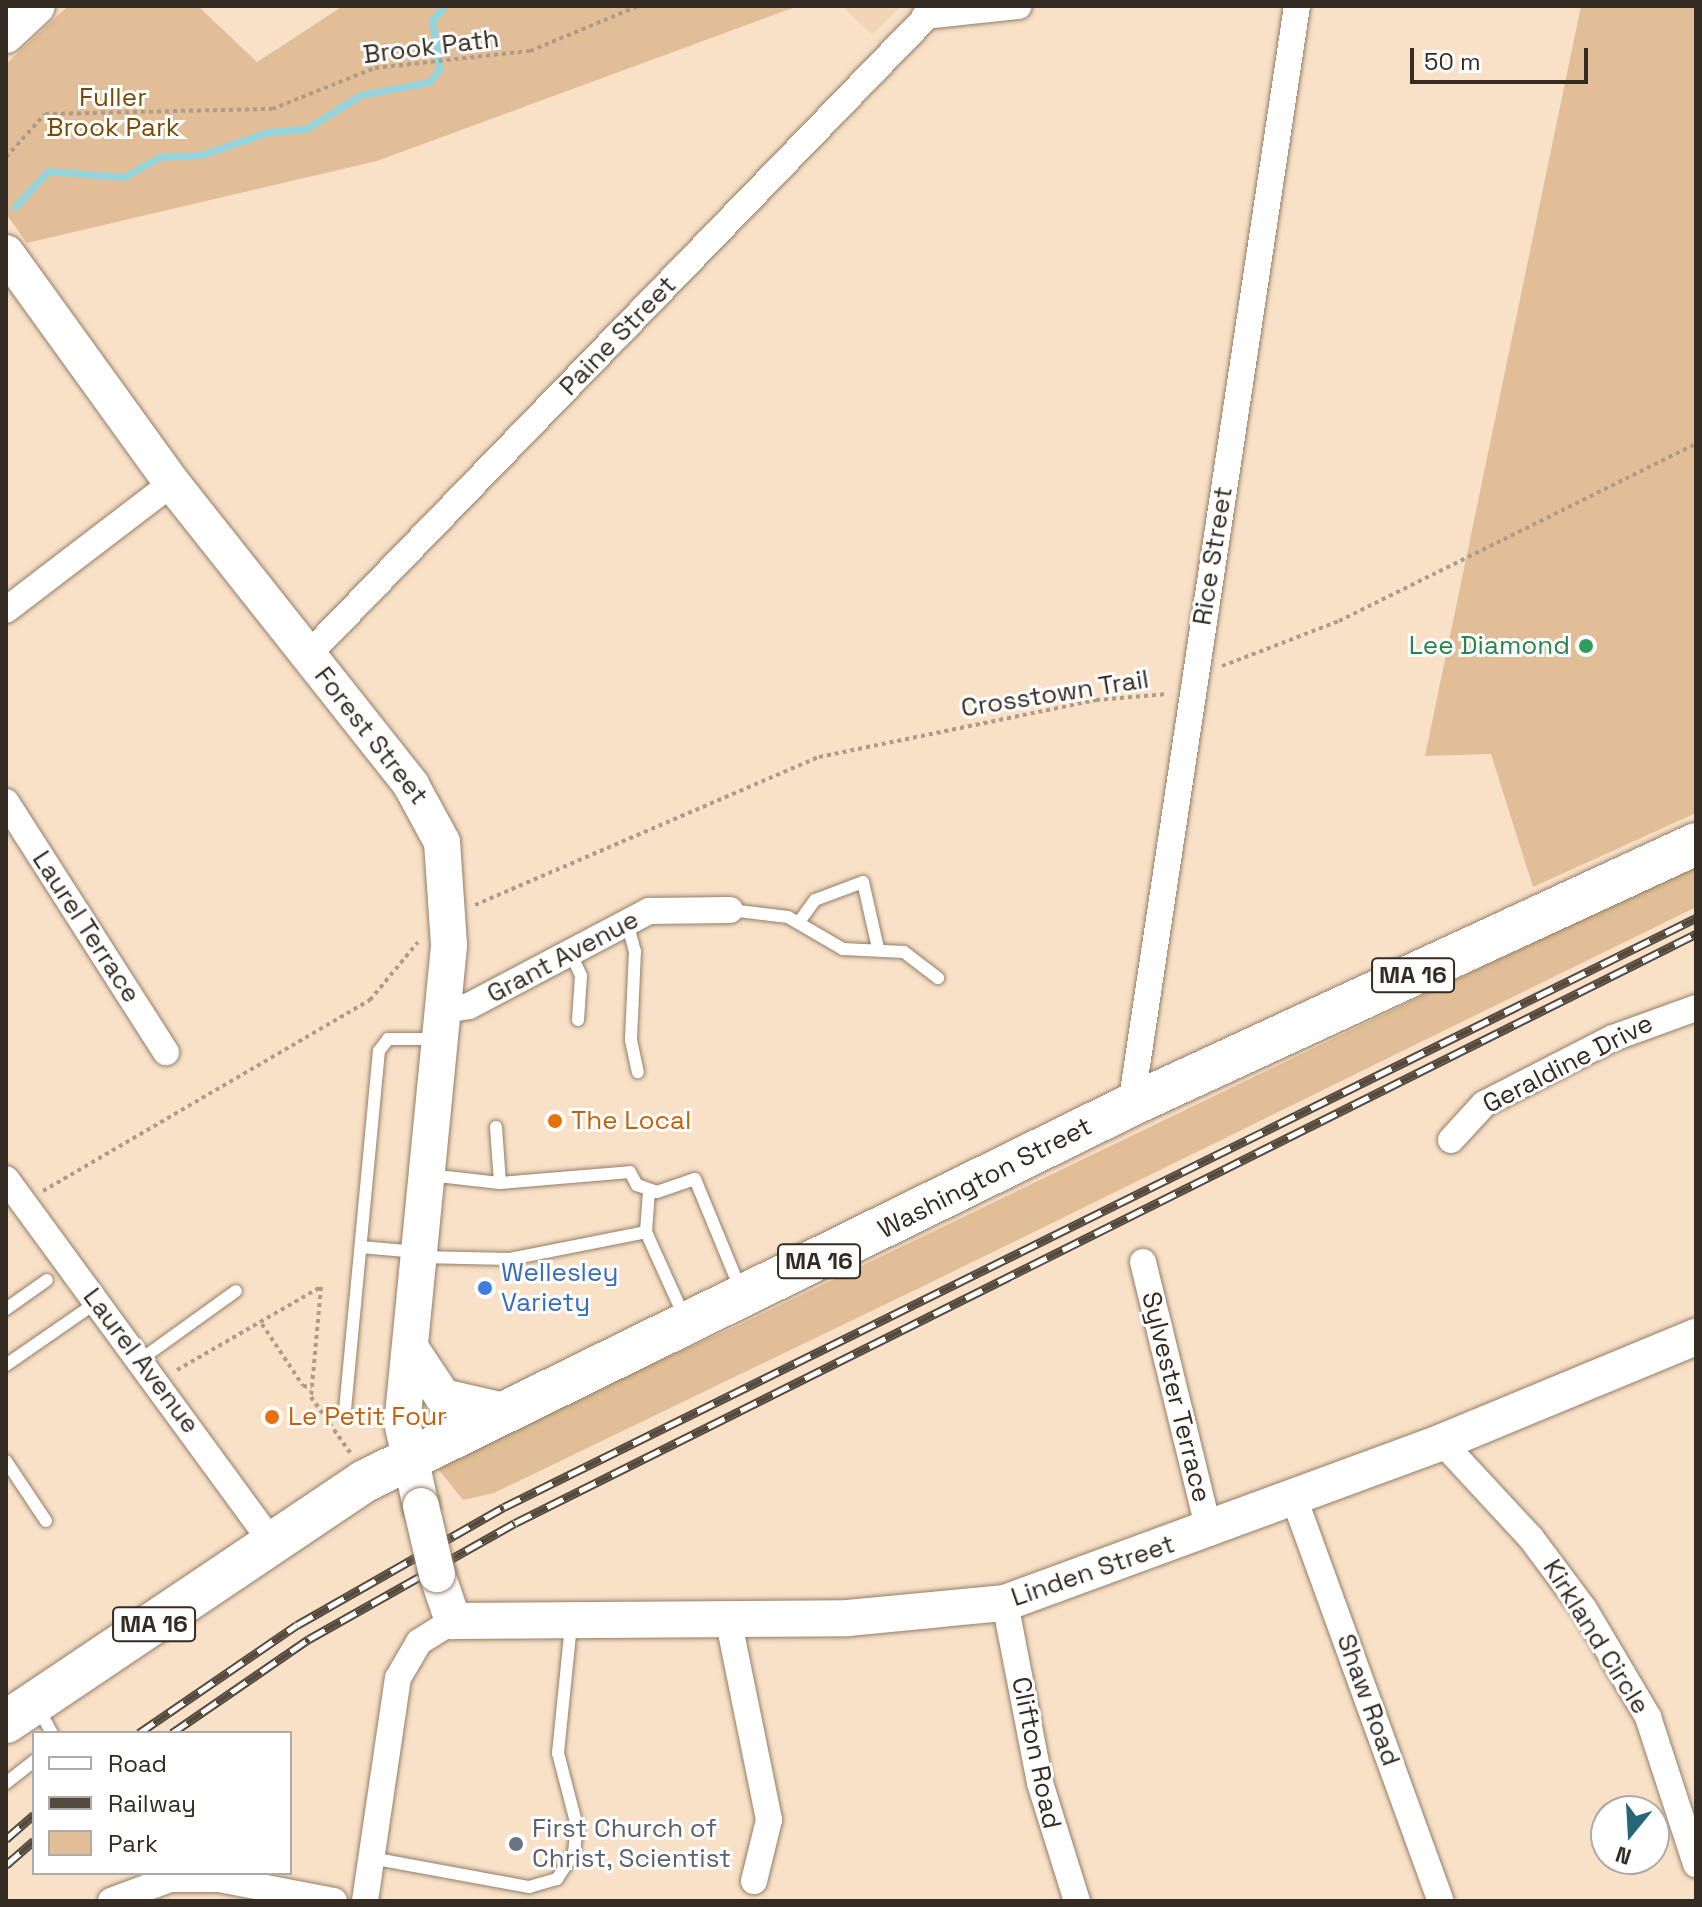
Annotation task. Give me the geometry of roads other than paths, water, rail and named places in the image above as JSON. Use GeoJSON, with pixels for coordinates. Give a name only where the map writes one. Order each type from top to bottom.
{"type":"FeatureCollection","features":[{"type":"Feature","properties":{"kind":"main road","name":"Washington Street"},"geometry":{"type":"LineString","coordinates":[[31,1719],[274,1545],[414,1457],[504,1411],[689,1326],[1131,1105],[1696,844]]}},
{"type":"Feature","properties":{"kind":"street"},"geometry":{"type":"LineString","coordinates":[[6,35],[37,6]]}},
{"type":"Feature","properties":{"kind":"street","name":"Paine Street"},"geometry":{"type":"LineString","coordinates":[[308,655],[931,11],[1018,6]]}},
{"type":"Feature","properties":{"kind":"street","name":"Rice Street"},"geometry":{"type":"LineString","coordinates":[[1131,1105],[1297,6]]}},
{"type":"Feature","properties":{"kind":"street","name":"Forest Street"},"geometry":{"type":"LineString","coordinates":[[6,253],[172,483],[430,813],[446,858],[449,919],[443,1025],[426,1175],[413,1352],[402,1422],[414,1457],[421,1506],[437,1574],[453,1621]]}},
{"type":"Feature","properties":{"kind":"street"},"geometry":{"type":"LineString","coordinates":[[6,610],[172,483]]}},
{"type":"Feature","properties":{"kind":"street","name":"Laurel Terrace"},"geometry":{"type":"LineString","coordinates":[[6,802],[166,1052]]}},
{"type":"Feature","properties":{"kind":"street","name":"Grant Avenue"},"geometry":{"type":"LineString","coordinates":[[443,1025],[469,1006],[627,921],[664,907],[730,910]]}},
{"type":"Feature","properties":{"kind":"street","name":"Geraldine Drive"},"geometry":{"type":"LineString","coordinates":[[1451,1140],[1484,1104],[1613,1038],[1696,1008]]}},
{"type":"Feature","properties":{"kind":"street","name":"Laurel Avenue"},"geometry":{"type":"LineString","coordinates":[[6,1179],[274,1545]]}},
{"type":"Feature","properties":{"kind":"street","name":"Sylvester Terrace"},"geometry":{"type":"LineString","coordinates":[[1143,1262],[1209,1531]]}},
{"type":"Feature","properties":{"kind":"street","name":"Linden Street"},"geometry":{"type":"LineString","coordinates":[[453,1621],[862,1618],[1005,1603],[1209,1531],[1442,1442],[1696,1337]]}},
{"type":"Feature","properties":{"kind":"street"},"geometry":{"type":"LineString","coordinates":[[413,1352],[443,1397],[504,1411]]}},
{"type":"Feature","properties":{"kind":"street","name":"Kirkland Circle"},"geometry":{"type":"LineString","coordinates":[[1442,1442],[1531,1538],[1584,1609],[1648,1717],[1696,1864]]}},
{"type":"Feature","properties":{"kind":"street","name":"Shaw Road"},"geometry":{"type":"LineString","coordinates":[[1294,1498],[1441,1901]]}},
{"type":"Feature","properties":{"kind":"street","name":"Clifton Road"},"geometry":{"type":"LineString","coordinates":[[1005,1603],[1040,1783],[1077,1901]]}},
{"type":"Feature","properties":{"kind":"street"},"geometry":{"type":"LineString","coordinates":[[728,1618],[769,1820],[754,1881]]}},
{"type":"Feature","properties":{"kind":"street"},"geometry":{"type":"LineString","coordinates":[[365,1901],[398,1678],[419,1642],[453,1621]]}},
{"type":"Feature","properties":{"kind":"street"},"geometry":{"type":"LineString","coordinates":[[111,1901],[170,1879],[219,1879],[334,1901]]}},
{"type":"Feature","properties":{"kind":"lane"},"geometry":{"type":"LineString","coordinates":[[799,922],[815,900],[863,882],[878,948]]}},
{"type":"Feature","properties":{"kind":"lane"},"geometry":{"type":"LineString","coordinates":[[730,910],[799,922],[836,947],[878,948],[912,956],[938,978]]}},
{"type":"Feature","properties":{"kind":"lane"},"geometry":{"type":"LineString","coordinates":[[627,921],[635,951],[631,1040],[638,1072]]}},
{"type":"Feature","properties":{"kind":"lane"},"geometry":{"type":"LineString","coordinates":[[570,952],[581,976],[578,1020]]}},
{"type":"Feature","properties":{"kind":"lane"},"geometry":{"type":"LineString","coordinates":[[345,1410],[379,1051],[400,1037],[443,1025]]}},
{"type":"Feature","properties":{"kind":"lane"},"geometry":{"type":"LineString","coordinates":[[496,1127],[500,1183]]}},
{"type":"Feature","properties":{"kind":"lane"},"geometry":{"type":"LineString","coordinates":[[426,1175],[500,1183],[630,1172],[649,1191],[646,1232],[689,1326]]}},
{"type":"Feature","properties":{"kind":"lane"},"geometry":{"type":"LineString","coordinates":[[649,1191],[695,1179],[745,1298]]}},
{"type":"Feature","properties":{"kind":"lane"},"geometry":{"type":"LineString","coordinates":[[361,1247],[421,1255],[510,1259],[646,1232]]}},
{"type":"Feature","properties":{"kind":"lane"},"geometry":{"type":"LineString","coordinates":[[6,1309],[47,1280]]}},
{"type":"Feature","properties":{"kind":"lane"},"geometry":{"type":"LineString","coordinates":[[140,1360],[236,1291]]}},
{"type":"Feature","properties":{"kind":"lane"},"geometry":{"type":"LineString","coordinates":[[6,1365],[97,1302]]}},
{"type":"Feature","properties":{"kind":"lane"},"geometry":{"type":"LineString","coordinates":[[6,1461],[46,1521]]}},
{"type":"Feature","properties":{"kind":"lane"},"geometry":{"type":"LineString","coordinates":[[371,1858],[529,1887],[557,1879],[574,1853],[577,1826],[558,1753],[573,1618]]}},
{"type":"Feature","properties":{"kind":"lane"},"geometry":{"type":"LineString","coordinates":[[6,1783],[32,1763]]}},
{"type":"Feature","properties":{"kind":"waterway"},"geometry":{"type":"LineString","coordinates":[[15,207],[48,171],[124,177],[159,157],[201,155],[269,132],[306,129],[361,95],[429,82],[440,69],[432,20],[445,6]]}},
{"type":"Feature","properties":{"kind":"railway"},"geometry":{"type":"LineString","coordinates":[[142,1731],[297,1625],[504,1507],[1696,918]]}},
{"type":"Feature","properties":{"kind":"railway"},"geometry":{"type":"LineString","coordinates":[[175,1731],[309,1639],[515,1523],[1696,934]]}},
{"type":"Feature","properties":{"kind":"railway"},"geometry":{"type":"LineString","coordinates":[[6,1839],[32,1817]]}},
{"type":"Feature","properties":{"kind":"railway"},"geometry":{"type":"LineString","coordinates":[[6,1865],[32,1843]]}},
{"type":"Feature","properties":{"kind":"place","name":"Lee Diamond"},"geometry":{"type":"Point","coordinates":[1586,646]}},
{"type":"Feature","properties":{"kind":"place","name":"The Local"},"geometry":{"type":"Point","coordinates":[555,1121]}},
{"type":"Feature","properties":{"kind":"place","name":"Wellesley Variety"},"geometry":{"type":"Point","coordinates":[485,1288]}},
{"type":"Feature","properties":{"kind":"place","name":"Le Petit Four"},"geometry":{"type":"Point","coordinates":[272,1417]}},
{"type":"Feature","properties":{"kind":"place","name":"First Church of Christ, Scientist"},"geometry":{"type":"Point","coordinates":[516,1844]}},
{"type":"Feature","properties":{"kind":"park label","name":"Fuller Brook Park"},"geometry":{"type":"Point","coordinates":[113,113]}}]}
